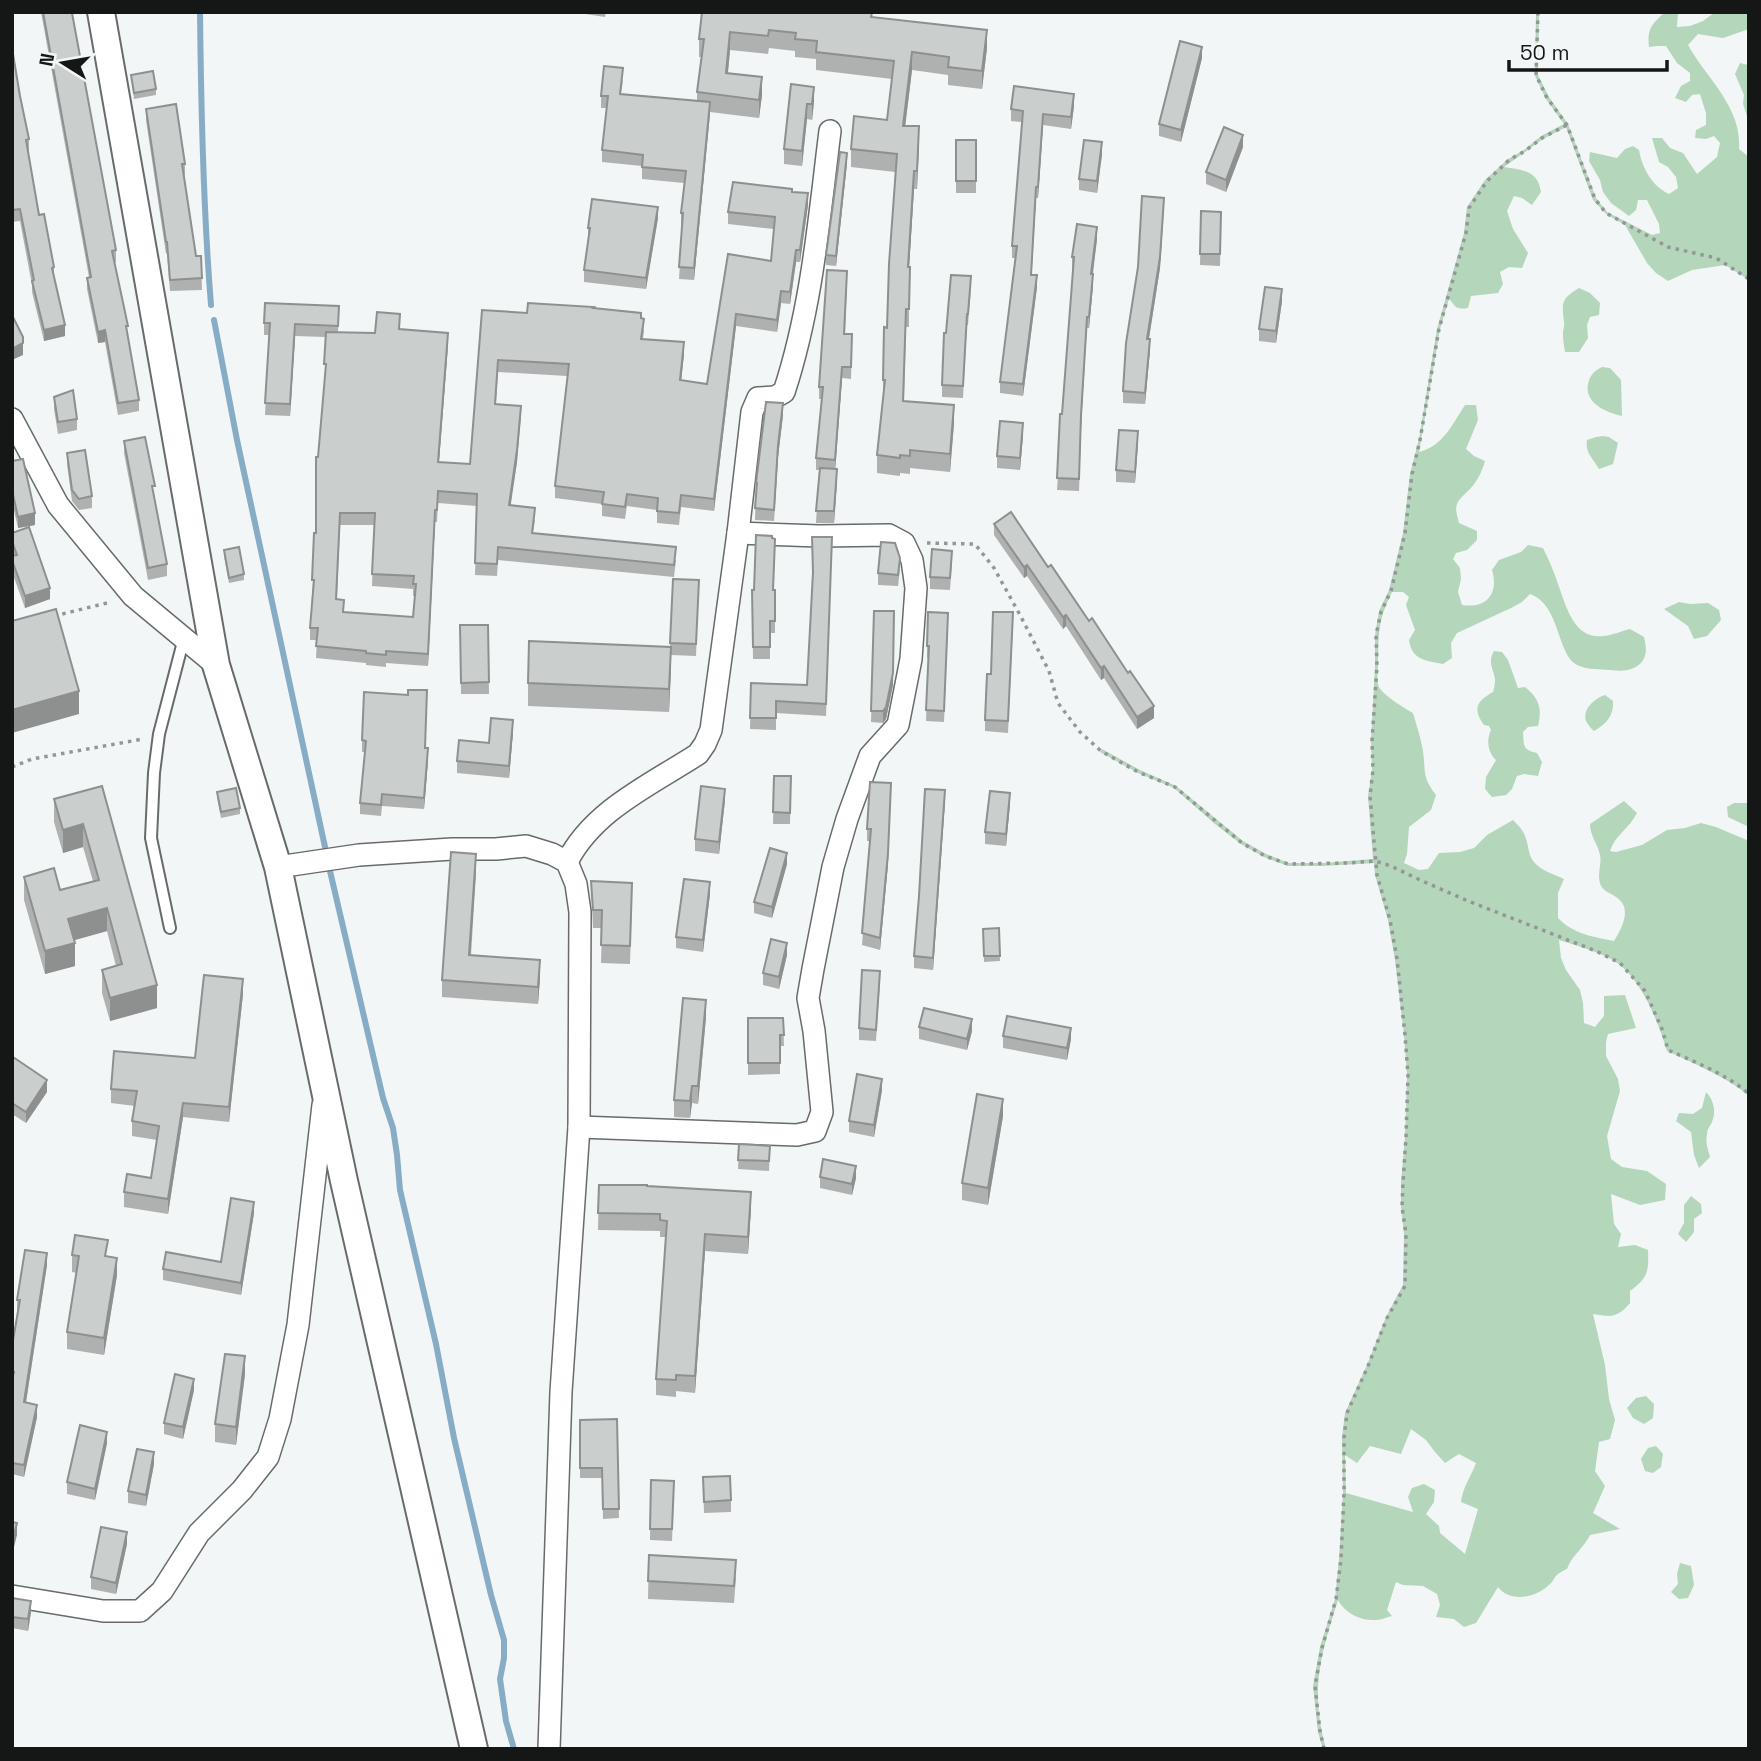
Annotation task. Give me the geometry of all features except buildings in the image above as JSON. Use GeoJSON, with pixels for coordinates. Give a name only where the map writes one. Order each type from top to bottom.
{"type":"FeatureCollection","features":[{"type":"Feature","properties":{"kind":"street"},"geometry":{"type":"LineString","coordinates":[[101,12],[216,665],[278,867],[347,1195],[474,1749]]}},
{"type":"Feature","properties":{"kind":"street"},"geometry":{"type":"LineString","coordinates":[[567,862],[575,846],[597,822],[623,801],[698,754],[711,730],[752,412],[758,398],[775,397],[784,392],[791,371],[814,268],[830,131]]}},
{"type":"Feature","properties":{"kind":"street"},"geometry":{"type":"LineString","coordinates":[[12,419],[58,505],[133,596],[216,665]]}},
{"type":"Feature","properties":{"kind":"street"},"geometry":{"type":"LineString","coordinates":[[579,1127],[797,1135],[815,1131],[822,1112],[808,998],[833,867],[847,819],[870,756],[898,725],[911,659],[916,587],[912,561],[904,543],[889,536],[738,533]]}},
{"type":"Feature","properties":{"kind":"street"},"geometry":{"type":"LineString","coordinates":[[278,867],[359,855],[526,846],[567,862],[576,884],[580,912],[579,1127],[561,1392],[549,1749]]}},
{"type":"Feature","properties":{"kind":"street"},"geometry":{"type":"LineString","coordinates":[[12,1596],[103,1611],[140,1611],[162,1591],[199,1533],[242,1490],[268,1457],[280,1419],[298,1325],[325,1091]]}},
{"type":"Feature","properties":{"kind":"lane"},"geometry":{"type":"LineString","coordinates":[[170,928],[151,838],[154,773],[159,734],[184,638]]}},
{"type":"Feature","properties":{"kind":"path"},"geometry":{"type":"LineString","coordinates":[[1538,12],[1536,75],[1567,125],[1595,199],[1606,213],[1668,247],[1716,258],[1749,279]]}},
{"type":"Feature","properties":{"kind":"path"},"geometry":{"type":"LineString","coordinates":[[1324,1749],[1315,1686],[1322,1648],[1336,1599],[1341,1559],[1345,1493],[1343,1438],[1347,1413],[1387,1318],[1405,1286],[1406,1234],[1402,1207],[1408,1075],[1392,933],[1375,861],[1370,796],[1377,666],[1376,635],[1381,612],[1391,591],[1405,533],[1412,474],[1439,329],[1466,233],[1469,208],[1487,181],[1509,160],[1567,125]]}},
{"type":"Feature","properties":{"kind":"path"},"geometry":{"type":"LineString","coordinates":[[904,543],[975,544],[994,568],[1020,615],[1049,671],[1058,703],[1080,732],[1101,751],[1138,772],[1175,787],[1242,843],[1265,856],[1288,864],[1375,861],[1596,951],[1620,963],[1645,991],[1668,1050],[1720,1075],[1749,1094]]}},
{"type":"Feature","properties":{"kind":"path"},"geometry":{"type":"LineString","coordinates":[[55,616],[133,596]]}},
{"type":"Feature","properties":{"kind":"path"},"geometry":{"type":"LineString","coordinates":[[12,767],[32,758],[144,739],[159,734]]}},
{"type":"Feature","properties":{"kind":"green space"},"geometry":{"type":"Polygon","coordinates":[[[1536,12],[1539,12],[1538,75],[1549,97],[1568,124],[1596,198],[1607,212],[1652,235],[1660,233],[1659,224],[1647,200],[1638,200],[1636,210],[1629,216],[1611,203],[1589,161],[1590,152],[1617,158],[1625,149],[1633,146],[1639,150],[1645,170],[1653,181],[1669,194],[1678,188],[1676,177],[1668,167],[1659,162],[1652,138],[1662,138],[1670,148],[1683,153],[1697,174],[1717,157],[1720,143],[1714,136],[1706,139],[1695,138],[1696,130],[1706,125],[1706,113],[1700,94],[1692,95],[1686,102],[1675,98],[1681,86],[1690,81],[1690,73],[1677,63],[1666,46],[1649,47],[1649,31],[1665,12],[1678,12],[1677,27],[1703,21],[1715,12],[1749,12],[1749,29],[1723,38],[1698,34],[1688,45],[1722,94],[1735,120],[1739,149],[1749,157],[1749,280],[1725,265],[1692,270],[1668,281],[1656,273],[1647,263],[1625,225],[1606,214],[1593,200],[1566,127],[1543,139],[1504,167],[1533,175],[1541,192],[1532,205],[1514,196],[1507,211],[1513,229],[1528,253],[1522,268],[1509,267],[1500,272],[1503,284],[1498,293],[1471,296],[1468,308],[1458,308],[1449,299],[1440,329],[1419,452],[1441,440],[1465,405],[1476,405],[1478,420],[1466,449],[1485,461],[1476,482],[1457,505],[1459,523],[1477,531],[1477,540],[1467,550],[1456,553],[1453,559],[1460,568],[1458,592],[1462,605],[1471,606],[1484,602],[1492,592],[1492,570],[1499,560],[1521,552],[1528,545],[1543,548],[1568,611],[1578,627],[1593,636],[1630,629],[1644,637],[1646,654],[1641,663],[1626,670],[1593,669],[1577,665],[1565,651],[1547,608],[1530,594],[1511,608],[1457,633],[1451,643],[1452,658],[1443,664],[1430,661],[1420,658],[1411,647],[1409,640],[1415,630],[1406,605],[1409,597],[1403,592],[1392,592],[1380,628],[1378,685],[1389,697],[1413,713],[1422,746],[1426,777],[1436,795],[1431,810],[1409,827],[1404,863],[1419,870],[1428,869],[1439,853],[1474,848],[1487,835],[1513,820],[1524,834],[1534,862],[1564,879],[1558,893],[1558,918],[1577,931],[1614,941],[1623,924],[1624,907],[1601,886],[1600,855],[1590,824],[1624,801],[1637,813],[1610,851],[1642,845],[1667,830],[1701,823],[1749,841],[1749,1096],[1720,1076],[1667,1051],[1655,1016],[1643,993],[1620,965],[1599,954],[1559,940],[1561,958],[1566,970],[1580,990],[1584,1023],[1595,1027],[1604,1016],[1604,996],[1625,995],[1636,1028],[1608,1034],[1606,1042],[1606,1056],[1618,1079],[1620,1091],[1607,1136],[1611,1159],[1622,1167],[1647,1171],[1666,1184],[1665,1200],[1640,1205],[1611,1194],[1614,1224],[1621,1234],[1618,1247],[1635,1245],[1648,1250],[1647,1269],[1641,1282],[1630,1291],[1630,1303],[1618,1314],[1593,1314],[1615,1420],[1610,1439],[1599,1442],[1595,1471],[1605,1486],[1593,1513],[1620,1529],[1590,1535],[1567,1569],[1557,1574],[1551,1583],[1538,1593],[1516,1597],[1498,1587],[1476,1623],[1464,1627],[1454,1619],[1436,1617],[1440,1605],[1437,1594],[1423,1586],[1396,1582],[1387,1610],[1392,1616],[1378,1620],[1354,1615],[1338,1600],[1319,1674],[1319,1709],[1326,1749],[1323,1749],[1318,1732],[1313,1686],[1320,1647],[1335,1599],[1343,1493],[1342,1437],[1345,1413],[1386,1317],[1403,1285],[1401,1183],[1407,1075],[1388,920],[1374,863],[1288,866],[1264,857],[1241,844],[1174,788],[1138,773],[1100,752],[1102,749],[1176,786],[1243,841],[1266,854],[1289,863],[1373,859],[1368,796],[1372,770],[1375,635],[1379,611],[1389,590],[1403,533],[1410,474],[1419,439],[1437,329],[1464,233],[1467,207],[1485,180],[1508,159],[1564,124],[1546,99],[1535,76],[1536,12]],[[1411,1429],[1401,1454],[1370,1446],[1357,1463],[1345,1455],[1346,1493],[1413,1512],[1408,1497],[1412,1488],[1424,1484],[1435,1490],[1434,1502],[1426,1514],[1439,1526],[1440,1533],[1465,1554],[1478,1509],[1461,1502],[1476,1463],[1459,1454],[1445,1463],[1426,1440],[1411,1429]]]}},
{"type":"Feature","properties":{"kind":"green space"},"geometry":{"type":"Polygon","coordinates":[[[1740,63],[1749,67],[1749,122],[1743,104],[1744,95],[1735,74],[1740,63]]]}},
{"type":"Feature","properties":{"kind":"green space"},"geometry":{"type":"Polygon","coordinates":[[[1579,288],[1590,293],[1600,303],[1599,315],[1590,317],[1587,325],[1588,338],[1579,352],[1565,352],[1563,305],[1566,298],[1579,288]]]}},
{"type":"Feature","properties":{"kind":"green space"},"geometry":{"type":"Polygon","coordinates":[[[1602,367],[1610,368],[1621,380],[1622,416],[1604,410],[1590,397],[1590,378],[1602,367]]]}},
{"type":"Feature","properties":{"kind":"green space"},"geometry":{"type":"Polygon","coordinates":[[[1603,436],[1618,443],[1613,464],[1599,469],[1588,452],[1587,440],[1603,436]]]}},
{"type":"Feature","properties":{"kind":"green space"},"geometry":{"type":"Polygon","coordinates":[[[1679,602],[1708,603],[1719,610],[1721,620],[1707,636],[1694,639],[1688,626],[1664,609],[1679,602]]]}},
{"type":"Feature","properties":{"kind":"green space"},"geometry":{"type":"Polygon","coordinates":[[[1494,651],[1502,652],[1508,660],[1518,688],[1525,687],[1537,700],[1540,709],[1538,726],[1528,727],[1523,732],[1526,748],[1537,753],[1542,762],[1538,776],[1517,776],[1512,789],[1506,795],[1492,797],[1485,789],[1486,777],[1496,760],[1489,746],[1491,730],[1484,725],[1477,710],[1480,702],[1493,692],[1495,680],[1491,663],[1494,651]]]}},
{"type":"Feature","properties":{"kind":"green space"},"geometry":{"type":"Polygon","coordinates":[[[1605,695],[1613,701],[1611,715],[1594,731],[1586,721],[1586,712],[1594,701],[1605,695]]]}},
{"type":"Feature","properties":{"kind":"green space"},"geometry":{"type":"Polygon","coordinates":[[[1734,803],[1749,803],[1749,827],[1728,817],[1727,807],[1734,803]]]}},
{"type":"Feature","properties":{"kind":"green space"},"geometry":{"type":"Polygon","coordinates":[[[1706,1092],[1713,1103],[1714,1115],[1706,1137],[1710,1157],[1699,1168],[1691,1132],[1676,1121],[1679,1113],[1693,1114],[1702,1108],[1706,1092]]]}},
{"type":"Feature","properties":{"kind":"green space"},"geometry":{"type":"Polygon","coordinates":[[[1691,1196],[1701,1204],[1702,1213],[1694,1219],[1694,1232],[1686,1242],[1678,1234],[1684,1223],[1684,1205],[1691,1196]]]}},
{"type":"Feature","properties":{"kind":"green space"},"geometry":{"type":"Polygon","coordinates":[[[1646,1396],[1654,1404],[1653,1418],[1644,1424],[1633,1418],[1627,1408],[1636,1398],[1646,1396]]]}},
{"type":"Feature","properties":{"kind":"green space"},"geometry":{"type":"Polygon","coordinates":[[[1656,1446],[1663,1454],[1661,1467],[1653,1473],[1645,1471],[1641,1459],[1648,1448],[1656,1446]]]}},
{"type":"Feature","properties":{"kind":"green space"},"geometry":{"type":"Polygon","coordinates":[[[1680,1563],[1691,1566],[1694,1585],[1688,1598],[1679,1599],[1671,1592],[1678,1584],[1680,1563]]]}},
{"type":"Feature","properties":{"kind":"waterway"},"geometry":{"type":"LineString","coordinates":[[200,12],[203,159],[211,305]]}},
{"type":"Feature","properties":{"kind":"waterway"},"geometry":{"type":"LineString","coordinates":[[214,320],[237,440],[325,847]]}},
{"type":"Feature","properties":{"kind":"waterway"},"geometry":{"type":"LineString","coordinates":[[330,871],[383,1098],[393,1128],[400,1190],[436,1344],[454,1438],[504,1640],[500,1679],[506,1721],[514,1749]]}}]}
